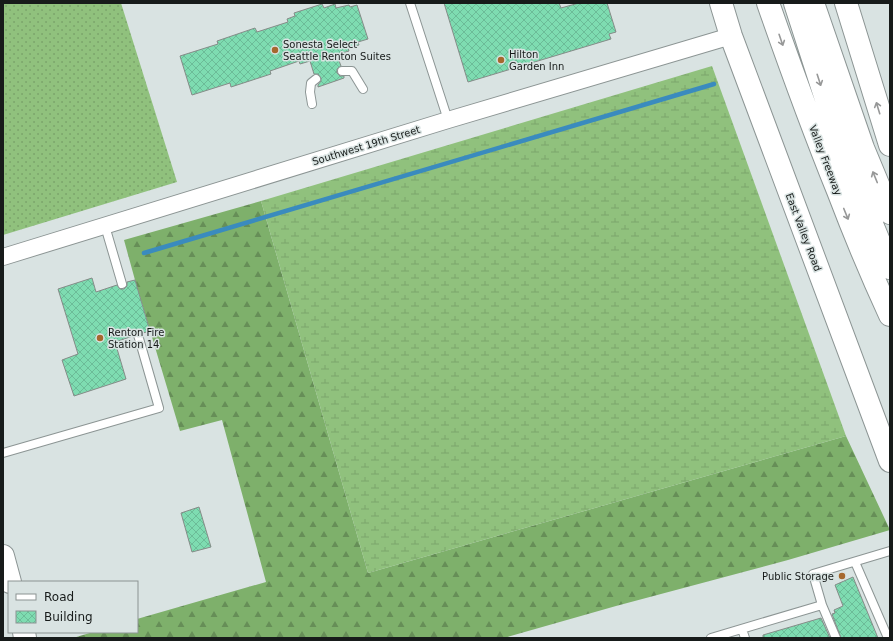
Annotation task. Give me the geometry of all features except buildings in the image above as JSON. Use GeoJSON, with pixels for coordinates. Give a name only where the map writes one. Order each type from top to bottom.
{"type":"FeatureCollection","features":[{"type":"Feature","properties":{"kind":"main road","name":"East Valley Road"},"geometry":{"type":"LineString","coordinates":[[721,3],[731,36],[890,461]]}},
{"type":"Feature","properties":{"kind":"main road","name":"Valley Freeway"},"geometry":{"type":"LineString","coordinates":[[768,3],[820,149],[855,236],[890,315]]}},
{"type":"Feature","properties":{"kind":"main road"},"geometry":{"type":"LineString","coordinates":[[795,3],[846,161],[890,268]]}},
{"type":"Feature","properties":{"kind":"main road"},"geometry":{"type":"LineString","coordinates":[[813,3],[863,148],[890,213]]}},
{"type":"Feature","properties":{"kind":"main road"},"geometry":{"type":"LineString","coordinates":[[846,3],[890,145]]}},
{"type":"Feature","properties":{"kind":"main road"},"geometry":{"type":"LineString","coordinates":[[3,556],[10,581]]}},
{"type":"Feature","properties":{"kind":"street","name":"Southwest 19th Street"},"geometry":{"type":"LineString","coordinates":[[3,257],[448,120],[731,36]]}},
{"type":"Feature","properties":{"kind":"lane"},"geometry":{"type":"LineString","coordinates":[[410,3],[448,120]]}},
{"type":"Feature","properties":{"kind":"lane"},"geometry":{"type":"LineString","coordinates":[[342,71],[352,71],[363,88]]}},
{"type":"Feature","properties":{"kind":"lane"},"geometry":{"type":"LineString","coordinates":[[312,104],[310,92],[311,83],[316,79]]}},
{"type":"Feature","properties":{"kind":"lane"},"geometry":{"type":"LineString","coordinates":[[105,226],[122,284]]}},
{"type":"Feature","properties":{"kind":"lane"},"geometry":{"type":"LineString","coordinates":[[3,453],[159,408],[138,335]]}},
{"type":"Feature","properties":{"kind":"lane"},"geometry":{"type":"LineString","coordinates":[[836,638],[822,605],[813,574],[890,551]]}},
{"type":"Feature","properties":{"kind":"lane"},"geometry":{"type":"LineString","coordinates":[[855,562],[888,638]]}},
{"type":"Feature","properties":{"kind":"lane"},"geometry":{"type":"LineString","coordinates":[[711,638],[822,605]]}},
{"type":"Feature","properties":{"kind":"lane"},"geometry":{"type":"LineString","coordinates":[[742,629],[745,638]]}},
{"type":"Feature","properties":{"kind":"green space"},"geometry":{"type":"Polygon","coordinates":[[[3,3],[121,3],[177,182],[3,235],[3,3]]]}},
{"type":"Feature","properties":{"kind":"green space"},"geometry":{"type":"Polygon","coordinates":[[[712,66],[846,436],[368,573],[261,201],[712,66]]]}},
{"type":"Feature","properties":{"kind":"green space"},"geometry":{"type":"Polygon","coordinates":[[[261,201],[368,573],[846,436],[890,530],[788,560],[504,638],[73,638],[90,633],[138,633],[138,619],[266,582],[222,420],[180,431],[124,240],[261,201]]]}},
{"type":"Feature","properties":{"kind":"waterway"},"geometry":{"type":"LineString","coordinates":[[144,253],[714,84]]}},
{"type":"Feature","properties":{"kind":"place","name":"Sonesta Select Seattle Renton Suites"},"geometry":{"type":"Point","coordinates":[275,50]}},
{"type":"Feature","properties":{"kind":"place","name":"Hilton Garden Inn"},"geometry":{"type":"Point","coordinates":[501,60]}},
{"type":"Feature","properties":{"kind":"place","name":"Renton Fire Station 14"},"geometry":{"type":"Point","coordinates":[100,338]}},
{"type":"Feature","properties":{"kind":"place","name":"Public Storage"},"geometry":{"type":"Point","coordinates":[842,576]}}]}
